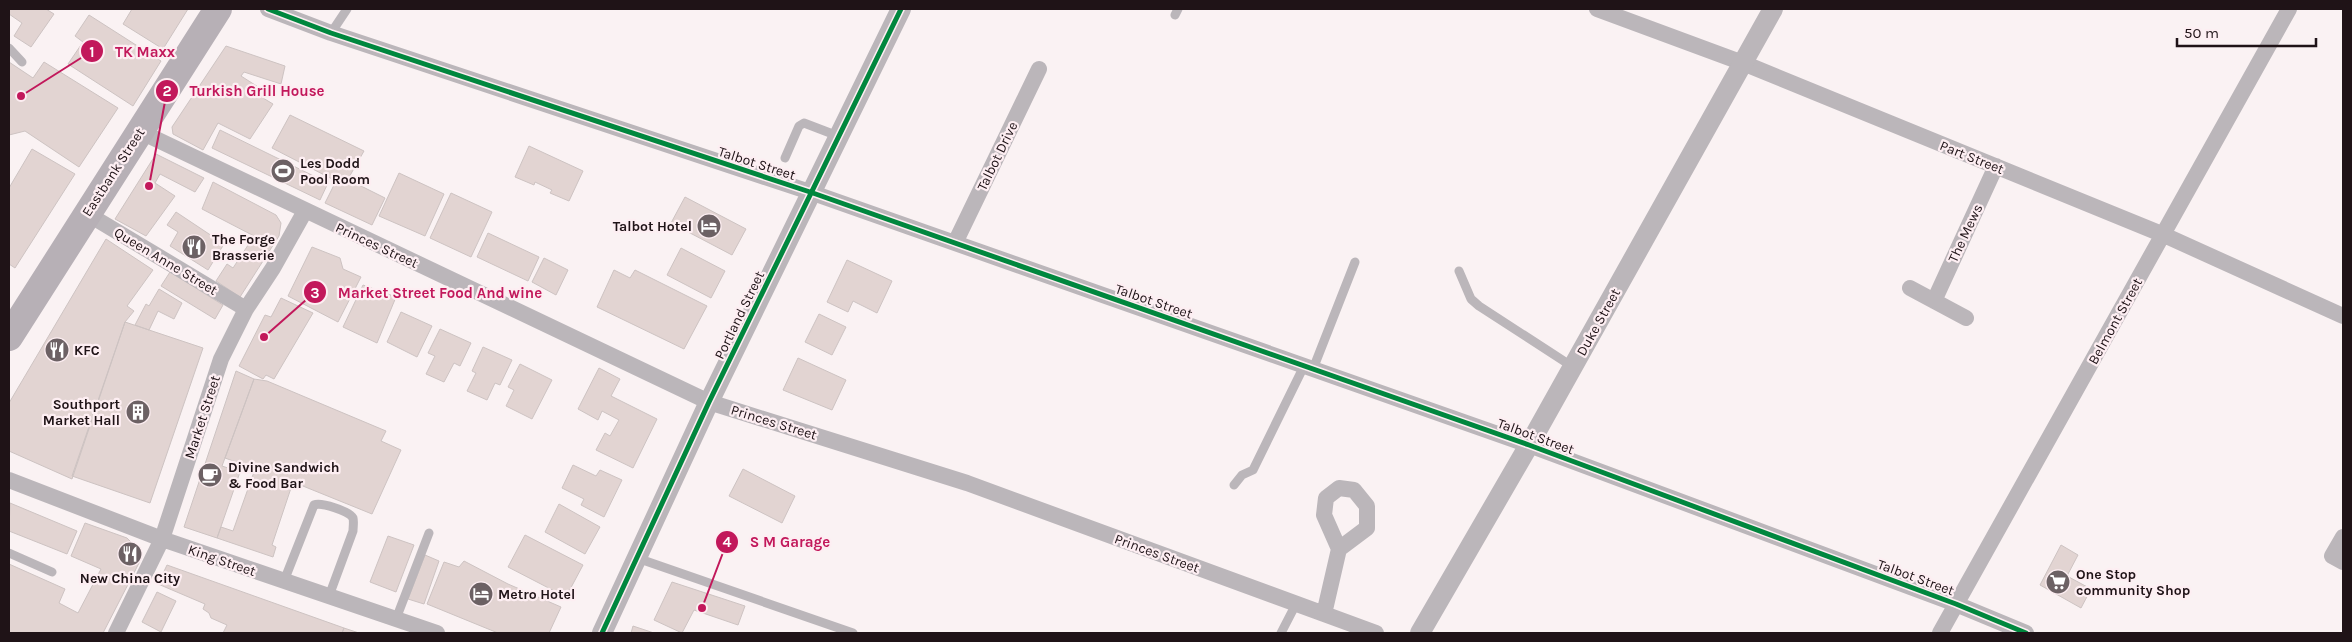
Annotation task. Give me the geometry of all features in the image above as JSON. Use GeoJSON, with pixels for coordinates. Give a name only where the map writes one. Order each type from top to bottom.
{"type":"FeatureCollection","features":[{"type":"Feature","properties":{"kind":"highway","name":"Eastbank Street"},"geometry":{"type":"LineString","coordinates":[[9,337],[86,213],[218,9]]}},
{"type":"Feature","properties":{"kind":"street","name":"Talbot Street"},"geometry":{"type":"LineString","coordinates":[[268,9],[331,33],[810,192],[1529,445],[1956,604],[2026,633]]}},
{"type":"Feature","properties":{"kind":"street","name":"Portland Street"},"geometry":{"type":"LineString","coordinates":[[602,633],[810,192],[900,9]]}},
{"type":"Feature","properties":{"kind":"street","name":"Part Street"},"geometry":{"type":"LineString","coordinates":[[1597,9],[1743,63],[2164,235],[2343,316]]}},
{"type":"Feature","properties":{"kind":"street","name":"Duke Street"},"geometry":{"type":"LineString","coordinates":[[1420,633],[1529,445],[1773,9]]}},
{"type":"Feature","properties":{"kind":"street","name":"Belmont Street"},"geometry":{"type":"LineString","coordinates":[[1940,633],[2289,9]]}},
{"type":"Feature","properties":{"kind":"street","name":"Talbot Drive"},"geometry":{"type":"LineString","coordinates":[[954,243],[1039,69]]}},
{"type":"Feature","properties":{"kind":"street","name":"Princes Street"},"geometry":{"type":"LineString","coordinates":[[139,131],[710,402],[967,483],[1376,633]]}},
{"type":"Feature","properties":{"kind":"street","name":"The Mews"},"geometry":{"type":"LineString","coordinates":[[1934,301],[1996,166]]}},
{"type":"Feature","properties":{"kind":"street","name":"Market Street"},"geometry":{"type":"LineString","coordinates":[[116,633],[162,539],[221,359],[246,309],[273,268],[306,211]]}},
{"type":"Feature","properties":{"kind":"street","name":"Queen Anne Street"},"geometry":{"type":"LineString","coordinates":[[86,213],[246,309]]}},
{"type":"Feature","properties":{"kind":"street"},"geometry":{"type":"LineString","coordinates":[[1910,288],[1966,318]]}},
{"type":"Feature","properties":{"kind":"street","name":"King Street"},"geometry":{"type":"LineString","coordinates":[[9,480],[162,539],[437,633]]}},
{"type":"Feature","properties":{"kind":"street"},"geometry":{"type":"LineString","coordinates":[[2343,538],[2332,556],[2343,562]]}},
{"type":"Feature","properties":{"kind":"street"},"geometry":{"type":"LineString","coordinates":[[1324,614],[1340,549]]}},
{"type":"Feature","properties":{"kind":"lane"},"geometry":{"type":"LineString","coordinates":[[331,33],[347,9]]}},
{"type":"Feature","properties":{"kind":"lane"},"geometry":{"type":"LineString","coordinates":[[9,48],[22,62]]}},
{"type":"Feature","properties":{"kind":"lane"},"geometry":{"type":"LineString","coordinates":[[785,158],[799,126],[804,122],[838,136]]}},
{"type":"Feature","properties":{"kind":"lane"},"geometry":{"type":"LineString","coordinates":[[1234,485],[1242,474],[1253,470],[1309,368],[1356,262]]}},
{"type":"Feature","properties":{"kind":"lane"},"geometry":{"type":"LineString","coordinates":[[1458,271],[1471,299],[1479,306],[1573,366]]}},
{"type":"Feature","properties":{"kind":"lane"},"geometry":{"type":"LineString","coordinates":[[284,581],[314,505],[318,503],[335,508],[350,514],[353,519],[353,531],[329,596]]}},
{"type":"Feature","properties":{"kind":"lane"},"geometry":{"type":"LineString","coordinates":[[396,619],[429,533]]}},
{"type":"Feature","properties":{"kind":"lane"},"geometry":{"type":"LineString","coordinates":[[9,554],[52,572]]}},
{"type":"Feature","properties":{"kind":"lane"},"geometry":{"type":"LineString","coordinates":[[637,558],[853,633]]}},
{"type":"Feature","properties":{"kind":"lane"},"geometry":{"type":"LineString","coordinates":[[1281,633],[1296,604]]}},
{"type":"Feature","properties":{"kind":"building"},"geometry":{"type":"Polygon","coordinates":[[[9,9],[46,9],[54,14],[31,47],[14,36],[22,23],[9,14],[9,9]]]}},
{"type":"Feature","properties":{"kind":"building"},"geometry":{"type":"Polygon","coordinates":[[[132,9],[188,9],[163,49],[123,24],[132,9]]]}},
{"type":"Feature","properties":{"kind":"building"},"geometry":{"type":"Polygon","coordinates":[[[89,15],[161,61],[133,106],[68,64],[83,42],[75,36],[89,15]]]}},
{"type":"Feature","properties":{"kind":"building"},"geometry":{"type":"Polygon","coordinates":[[[226,46],[285,66],[281,84],[244,72],[241,76],[266,92],[263,98],[273,104],[250,139],[218,123],[203,150],[173,134],[172,127],[226,46]]]}},
{"type":"Feature","properties":{"kind":"building"},"geometry":{"type":"Polygon","coordinates":[[[9,62],[33,78],[44,62],[118,108],[79,167],[25,131],[9,135],[9,62]]]}},
{"type":"Feature","properties":{"kind":"building"},"geometry":{"type":"Polygon","coordinates":[[[290,115],[364,151],[348,179],[339,175],[336,181],[272,148],[290,115]]]}},
{"type":"Feature","properties":{"kind":"building"},"geometry":{"type":"Polygon","coordinates":[[[220,130],[328,183],[320,200],[212,148],[220,130]]]}},
{"type":"Feature","properties":{"kind":"building"},"geometry":{"type":"Polygon","coordinates":[[[529,146],[583,171],[569,201],[550,193],[552,190],[535,182],[534,185],[515,177],[529,146]]]}},
{"type":"Feature","properties":{"kind":"building"},"geometry":{"type":"Polygon","coordinates":[[[32,149],[75,174],[15,268],[9,264],[9,188],[32,149]]]}},
{"type":"Feature","properties":{"kind":"building"},"geometry":{"type":"Polygon","coordinates":[[[156,154],[204,178],[195,192],[160,174],[155,183],[175,196],[146,236],[115,219],[156,154]]]}},
{"type":"Feature","properties":{"kind":"building"},"geometry":{"type":"Polygon","coordinates":[[[399,173],[444,194],[425,236],[379,216],[399,173]]]}},
{"type":"Feature","properties":{"kind":"building"},"geometry":{"type":"Polygon","coordinates":[[[339,175],[385,198],[372,225],[325,203],[339,175]]]}},
{"type":"Feature","properties":{"kind":"building"},"geometry":{"type":"Polygon","coordinates":[[[213,182],[276,215],[281,223],[279,236],[240,297],[216,281],[227,264],[233,268],[254,236],[202,209],[213,182]]]}},
{"type":"Feature","properties":{"kind":"building"},"geometry":{"type":"Polygon","coordinates":[[[451,193],[492,212],[471,257],[430,238],[451,193]]]}},
{"type":"Feature","properties":{"kind":"building","name":"Talbot Hotel"},"geometry":{"type":"Polygon","coordinates":[[[685,197],[746,229],[732,255],[671,223],[685,197]]]}},
{"type":"Feature","properties":{"kind":"building"},"geometry":{"type":"Polygon","coordinates":[[[176,212],[224,244],[208,270],[170,246],[178,232],[167,225],[176,212]]]}},
{"type":"Feature","properties":{"kind":"building"},"geometry":{"type":"Polygon","coordinates":[[[488,233],[539,257],[528,281],[477,257],[488,233]]]}},
{"type":"Feature","properties":{"kind":"building"},"geometry":{"type":"Polygon","coordinates":[[[106,239],[153,270],[127,306],[134,311],[125,322],[72,479],[9,451],[9,403],[106,239]]]}},
{"type":"Feature","properties":{"kind":"building"},"geometry":{"type":"Polygon","coordinates":[[[312,247],[340,258],[343,269],[361,277],[338,322],[288,296],[312,247]]]}},
{"type":"Feature","properties":{"kind":"building"},"geometry":{"type":"Polygon","coordinates":[[[681,248],[725,271],[711,298],[667,275],[681,248]]]}},
{"type":"Feature","properties":{"kind":"building"},"geometry":{"type":"Polygon","coordinates":[[[544,258],[568,270],[556,295],[532,282],[544,258]]]}},
{"type":"Feature","properties":{"kind":"building"},"geometry":{"type":"Polygon","coordinates":[[[847,260],[892,281],[877,313],[853,301],[848,312],[827,302],[847,260]]]}},
{"type":"Feature","properties":{"kind":"building"},"geometry":{"type":"Polygon","coordinates":[[[614,270],[630,278],[635,270],[707,306],[684,349],[597,307],[614,270]]]}},
{"type":"Feature","properties":{"kind":"building"},"geometry":{"type":"Polygon","coordinates":[[[170,272],[223,305],[215,319],[161,286],[170,272]]]}},
{"type":"Feature","properties":{"kind":"building"},"geometry":{"type":"Polygon","coordinates":[[[363,285],[396,297],[377,343],[343,327],[363,285]]]}},
{"type":"Feature","properties":{"kind":"building"},"geometry":{"type":"Polygon","coordinates":[[[159,289],[182,303],[174,319],[158,311],[149,330],[135,325],[146,304],[149,306],[159,289]]]}},
{"type":"Feature","properties":{"kind":"building"},"geometry":{"type":"Polygon","coordinates":[[[281,298],[313,313],[274,379],[266,375],[263,379],[239,366],[265,315],[271,317],[281,298]]]}},
{"type":"Feature","properties":{"kind":"building"},"geometry":{"type":"Polygon","coordinates":[[[401,312],[432,326],[417,357],[387,342],[401,312]]]}},
{"type":"Feature","properties":{"kind":"building"},"geometry":{"type":"Polygon","coordinates":[[[819,314],[846,327],[832,355],[805,342],[819,314]]]}},
{"type":"Feature","properties":{"kind":"building","name":"Southport Market Hall"},"geometry":{"type":"Polygon","coordinates":[[[125,322],[203,348],[150,503],[72,476],[125,322]]]}},
{"type":"Feature","properties":{"kind":"building"},"geometry":{"type":"Polygon","coordinates":[[[440,329],[471,343],[460,366],[454,363],[444,382],[426,374],[435,356],[428,353],[440,329]]]}},
{"type":"Feature","properties":{"kind":"building"},"geometry":{"type":"Polygon","coordinates":[[[483,347],[512,360],[500,385],[495,383],[487,400],[467,391],[476,373],[472,371],[483,347]]]}},
{"type":"Feature","properties":{"kind":"building"},"geometry":{"type":"Polygon","coordinates":[[[798,358],[846,380],[832,410],[783,390],[798,358]]]}},
{"type":"Feature","properties":{"kind":"building"},"geometry":{"type":"Polygon","coordinates":[[[520,364],[552,380],[532,419],[506,406],[514,390],[508,387],[520,364]]]}},
{"type":"Feature","properties":{"kind":"building"},"geometry":{"type":"Polygon","coordinates":[[[599,368],[620,379],[611,396],[657,419],[633,468],[596,450],[605,433],[610,436],[619,420],[602,411],[598,420],[578,409],[599,368]]]}},
{"type":"Feature","properties":{"kind":"building"},"geometry":{"type":"Polygon","coordinates":[[[236,371],[254,379],[222,466],[240,472],[217,538],[184,527],[236,371]]]}},
{"type":"Feature","properties":{"kind":"building"},"geometry":{"type":"Polygon","coordinates":[[[254,379],[267,381],[386,431],[381,441],[401,450],[372,514],[293,482],[272,545],[276,547],[273,557],[217,538],[221,527],[233,531],[255,469],[225,458],[254,379]]]}},
{"type":"Feature","properties":{"kind":"building"},"geometry":{"type":"Polygon","coordinates":[[[573,465],[596,476],[600,470],[622,480],[604,517],[581,505],[584,499],[562,488],[573,465]]]}},
{"type":"Feature","properties":{"kind":"building"},"geometry":{"type":"Polygon","coordinates":[[[743,469],[795,496],[782,523],[729,496],[743,469]]]}},
{"type":"Feature","properties":{"kind":"building"},"geometry":{"type":"Polygon","coordinates":[[[10,503],[77,531],[67,554],[9,531],[10,503]]]}},
{"type":"Feature","properties":{"kind":"building"},"geometry":{"type":"Polygon","coordinates":[[[559,504],[600,527],[585,554],[545,532],[559,504]]]}},
{"type":"Feature","properties":{"kind":"building"},"geometry":{"type":"Polygon","coordinates":[[[85,523],[127,538],[134,545],[138,553],[139,563],[103,633],[9,633],[9,564],[65,589],[59,603],[78,613],[101,569],[71,556],[85,523]]]}},
{"type":"Feature","properties":{"kind":"building"},"geometry":{"type":"Polygon","coordinates":[[[525,535],[583,565],[566,597],[508,567],[525,535]]]}},
{"type":"Feature","properties":{"kind":"building"},"geometry":{"type":"Polygon","coordinates":[[[388,536],[414,545],[396,592],[370,582],[388,536]]]}},
{"type":"Feature","properties":{"kind":"building"},"geometry":{"type":"Polygon","coordinates":[[[2061,545],[2078,555],[2067,576],[2091,589],[2081,608],[2040,585],[2061,545]]]}},
{"type":"Feature","properties":{"kind":"building"},"geometry":{"type":"Polygon","coordinates":[[[425,555],[439,561],[424,604],[408,599],[425,555]]]}},
{"type":"Feature","properties":{"kind":"building","name":"Metro Hotel"},"geometry":{"type":"Polygon","coordinates":[[[464,561],[508,584],[561,607],[549,633],[498,633],[427,604],[444,562],[459,567],[464,561]]]}},
{"type":"Feature","properties":{"kind":"building"},"geometry":{"type":"Polygon","coordinates":[[[167,565],[344,628],[342,633],[223,633],[227,625],[211,618],[209,613],[203,609],[205,604],[158,584],[167,565]]]}},
{"type":"Feature","properties":{"kind":"building"},"geometry":{"type":"Polygon","coordinates":[[[672,582],[745,606],[738,625],[694,610],[682,633],[654,620],[672,582]]]}},
{"type":"Feature","properties":{"kind":"building"},"geometry":{"type":"Polygon","coordinates":[[[157,592],[176,601],[161,632],[142,622],[157,592]]]}},
{"type":"Feature","properties":{"kind":"building"},"geometry":{"type":"Polygon","coordinates":[[[633,626],[654,633],[631,633],[633,626]]]}},
{"type":"Feature","properties":{"kind":"building"},"geometry":{"type":"Polygon","coordinates":[[[344,628],[359,633],[342,633],[344,628]]]}},
{"type":"Feature","properties":{"kind":"cycle path"},"geometry":{"type":"LineString","coordinates":[[268,9],[331,33],[810,192],[1529,445],[1956,604],[2026,633]]}},
{"type":"Feature","properties":{"kind":"cycle path"},"geometry":{"type":"LineString","coordinates":[[602,633],[709,402],[901,9]]}},
{"type":"Feature","properties":{"kind":"place","name":"TK Maxx"},"geometry":{"type":"Point","coordinates":[21,96]}},
{"type":"Feature","properties":{"kind":"place","name":"Les Dodd Pool Room"},"geometry":{"type":"Point","coordinates":[283,171]}},
{"type":"Feature","properties":{"kind":"place","name":"Turkish Grill House"},"geometry":{"type":"Point","coordinates":[149,186]}},
{"type":"Feature","properties":{"kind":"place","name":"Talbot Hotel"},"geometry":{"type":"Point","coordinates":[709,226]}},
{"type":"Feature","properties":{"kind":"place","name":"The Forge Brasserie"},"geometry":{"type":"Point","coordinates":[194,247]}},
{"type":"Feature","properties":{"kind":"place","name":"Market Street Food And wine"},"geometry":{"type":"Point","coordinates":[264,337]}},
{"type":"Feature","properties":{"kind":"place","name":"KFC"},"geometry":{"type":"Point","coordinates":[57,350]}},
{"type":"Feature","properties":{"kind":"place","name":"Southport Market Hall"},"geometry":{"type":"Point","coordinates":[138,412]}},
{"type":"Feature","properties":{"kind":"place","name":"Divine Sandwich & Food Bar"},"geometry":{"type":"Point","coordinates":[210,475]}},
{"type":"Feature","properties":{"kind":"place","name":"New China City"},"geometry":{"type":"Point","coordinates":[130,554]}},
{"type":"Feature","properties":{"kind":"place","name":"One Stop community Shop"},"geometry":{"type":"Point","coordinates":[2058,582]}},
{"type":"Feature","properties":{"kind":"place","name":"Metro Hotel"},"geometry":{"type":"Point","coordinates":[481,594]}},
{"type":"Feature","properties":{"kind":"place","name":"S M Garage"},"geometry":{"type":"Point","coordinates":[702,608]}}]}
